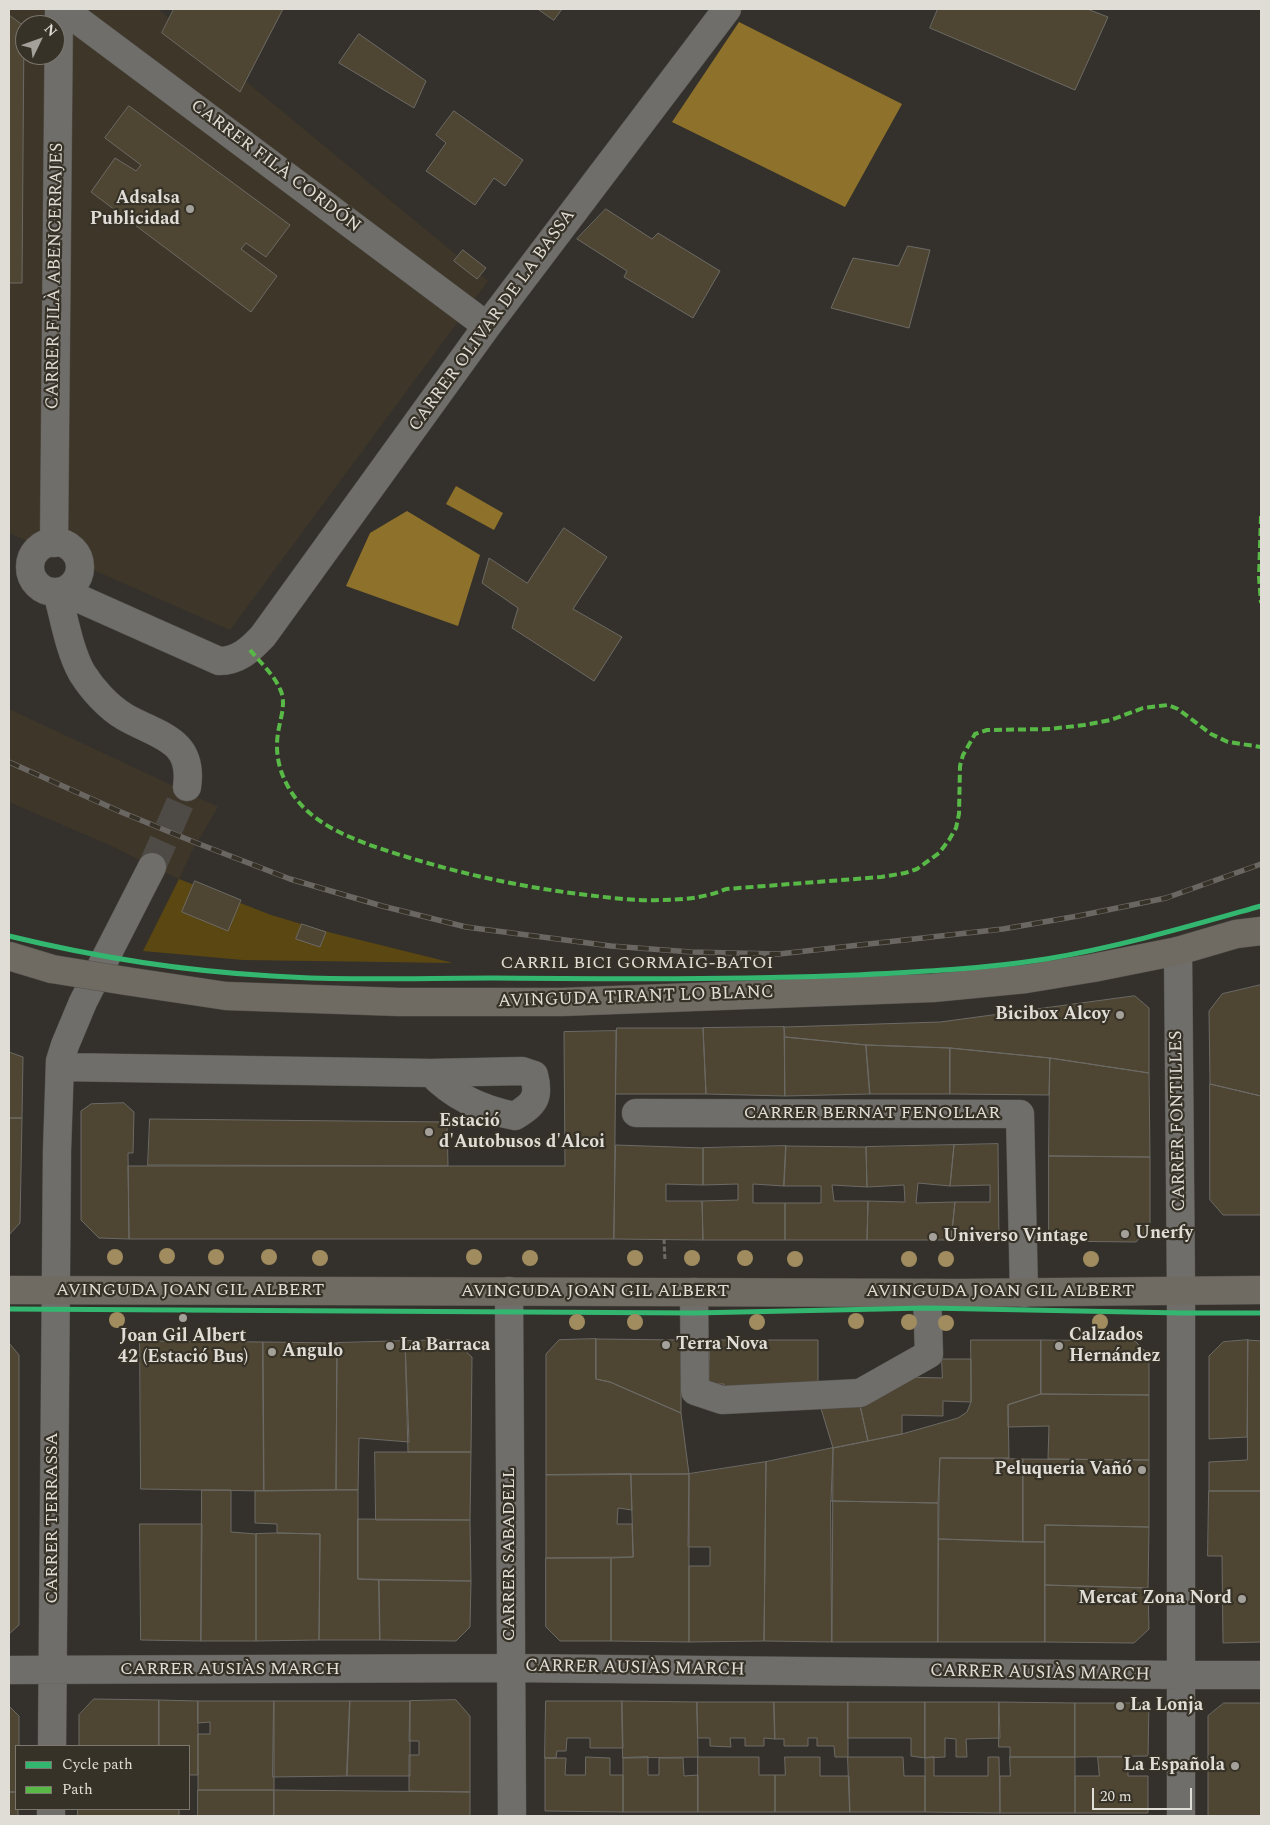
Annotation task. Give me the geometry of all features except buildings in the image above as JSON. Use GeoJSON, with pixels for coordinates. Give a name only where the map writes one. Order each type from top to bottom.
{"type":"FeatureCollection","features":[{"type":"Feature","properties":{"kind":"main road","name":"AVINGUDA TIRANT LO BLANC"},"geometry":{"type":"LineString","coordinates":[[9,956],[52,969],[226,996],[399,1002],[562,1002],[933,988],[1026,979],[1178,951],[1253,931]]}},
{"type":"Feature","properties":{"kind":"main road","name":"AVINGUDA JOAN GIL ALBERT"},"geometry":{"type":"LineString","coordinates":[[9,1290],[1024,1293],[1261,1290]]}},
{"type":"Feature","properties":{"kind":"street","name":"CARRER FILÀ ABENCERRAJES"},"geometry":{"type":"LineString","coordinates":[[54,543],[59,9]]}},
{"type":"Feature","properties":{"kind":"street","name":"CARRER FILÀ CORDÓN"},"geometry":{"type":"LineString","coordinates":[[63,9],[487,326]]}},
{"type":"Feature","properties":{"kind":"street","name":"CARRER OLIVAR DE LA BASSA"},"geometry":{"type":"LineString","coordinates":[[40,583],[218,660],[228,661],[238,658],[250,650],[263,636],[487,326],[727,9]]}},
{"type":"Feature","properties":{"kind":"street"},"geometry":{"type":"LineString","coordinates":[[40,583],[74,582],[78,576],[79,563],[73,550],[67,546],[54,543],[46,544],[38,548],[33,555],[30,571],[40,583],[82,673],[104,700],[123,716],[173,742],[183,753],[189,766],[187,787]]}},
{"type":"Feature","properties":{"kind":"street"},"geometry":{"type":"LineString","coordinates":[[55,1290],[57,1116],[60,1061],[69,1032],[110,946],[152,867]]}},
{"type":"Feature","properties":{"kind":"street","name":"CARRER FONTILLES"},"geometry":{"type":"LineString","coordinates":[[1178,951],[1181,1290],[1181,1816]]}},
{"type":"Feature","properties":{"kind":"street"},"geometry":{"type":"LineString","coordinates":[[60,1067],[431,1073]]}},
{"type":"Feature","properties":{"kind":"street","name":"CARRER BERNAT FENOLLAR"},"geometry":{"type":"LineString","coordinates":[[636,1113],[1020,1114],[1024,1293]]}},
{"type":"Feature","properties":{"kind":"street","name":"CARRER TERRASSA"},"geometry":{"type":"LineString","coordinates":[[52,1745],[55,1290]]}},
{"type":"Feature","properties":{"kind":"street","name":"CARRER SABADELL"},"geometry":{"type":"LineString","coordinates":[[509,1291],[512,1816]]}},
{"type":"Feature","properties":{"kind":"street"},"geometry":{"type":"LineString","coordinates":[[694,1292],[695,1391],[722,1400],[860,1392],[929,1354],[927,1293]]}},
{"type":"Feature","properties":{"kind":"street","name":"CARRER AUSIÀS MARCH"},"geometry":{"type":"LineString","coordinates":[[9,1670],[511,1668],[1261,1675]]}},
{"type":"Feature","properties":{"kind":"shaded area"},"geometry":{"type":"Polygon","coordinates":[[[9,9],[158,9],[488,281],[230,630],[9,533],[9,9]]]}},
{"type":"Feature","properties":{"kind":"shaded area"},"geometry":{"type":"Polygon","coordinates":[[[739,22],[902,104],[845,207],[672,122],[739,22]]]}},
{"type":"Feature","properties":{"kind":"shaded area"},"geometry":{"type":"Polygon","coordinates":[[[456,486],[503,513],[494,530],[446,504],[456,486]]]}},
{"type":"Feature","properties":{"kind":"shaded area"},"geometry":{"type":"Polygon","coordinates":[[[407,511],[480,555],[458,626],[346,586],[370,533],[407,511]]]}},
{"type":"Feature","properties":{"kind":"shaded area"},"geometry":{"type":"Polygon","coordinates":[[[9,709],[218,807],[192,851],[179,879],[105,843],[9,802],[9,709]]]}},
{"type":"Feature","properties":{"kind":"shaded area"},"geometry":{"type":"Polygon","coordinates":[[[179,879],[271,915],[332,933],[453,963],[243,960],[143,951],[179,879]]]}},
{"type":"Feature","properties":{"kind":"tunnel"},"geometry":{"type":"LineString","coordinates":[[152,867],[187,787]]}},
{"type":"Feature","properties":{"kind":"railway"},"geometry":{"type":"LineString","coordinates":[[9,762],[121,812],[290,879],[382,906],[466,927],[611,946],[691,952],[779,954],[1003,929],[1166,898],[1261,864]]}},
{"type":"Feature","properties":{"kind":"marked path"},"geometry":{"type":"LineString","coordinates":[[1261,516],[1259,577],[1261,603]]}},
{"type":"Feature","properties":{"kind":"marked path"},"geometry":{"type":"LineString","coordinates":[[250,650],[274,679],[282,694],[283,705],[277,751],[283,777],[297,800],[319,820],[333,829],[378,848],[451,870],[519,885],[632,900],[685,899],[710,895],[726,889],[881,877],[917,869],[939,853],[956,828],[959,814],[960,766],[963,755],[975,734],[987,730],[1050,729],[1084,725],[1111,720],[1143,708],[1168,705],[1178,709],[1211,734],[1228,742],[1261,747]]}},
{"type":"Feature","properties":{"kind":"cycle path","name":"CARRIL BICI GORMAIG-BATOI"},"geometry":{"type":"LineString","coordinates":[[9,936],[74,950],[172,967],[300,978],[765,978],[975,968],[1046,959],[1127,942],[1261,906]]}},
{"type":"Feature","properties":{"kind":"cycle path"},"geometry":{"type":"LineString","coordinates":[[9,1309],[694,1313],[927,1308],[1261,1313]]}},
{"type":"Feature","properties":{"kind":"place","name":"Adsalsa Publicidad"},"geometry":{"type":"Point","coordinates":[190,209]}},
{"type":"Feature","properties":{"kind":"place","name":"Bicibox Alcoy"},"geometry":{"type":"Point","coordinates":[1120,1015]}},
{"type":"Feature","properties":{"kind":"place","name":"Estació d'Autobusos d'Alcoi"},"geometry":{"type":"Point","coordinates":[429,1132]}},
{"type":"Feature","properties":{"kind":"place","name":"Unerfy"},"geometry":{"type":"Point","coordinates":[1125,1234]}},
{"type":"Feature","properties":{"kind":"place","name":"Universo Vintage"},"geometry":{"type":"Point","coordinates":[933,1237]}},
{"type":"Feature","properties":{"kind":"place","name":"Joan Gil Albert 42 (Estació Bus)"},"geometry":{"type":"Point","coordinates":[183,1318]}},
{"type":"Feature","properties":{"kind":"place","name":"Terra Nova"},"geometry":{"type":"Point","coordinates":[666,1345]}},
{"type":"Feature","properties":{"kind":"place","name":"La Barraca"},"geometry":{"type":"Point","coordinates":[390,1346]}},
{"type":"Feature","properties":{"kind":"place","name":"Calzados Hernández"},"geometry":{"type":"Point","coordinates":[1059,1346]}},
{"type":"Feature","properties":{"kind":"place","name":"Angulo"},"geometry":{"type":"Point","coordinates":[272,1352]}},
{"type":"Feature","properties":{"kind":"place","name":"Peluqueria Vañó"},"geometry":{"type":"Point","coordinates":[1142,1470]}},
{"type":"Feature","properties":{"kind":"place","name":"Mercat Zona Nord"},"geometry":{"type":"Point","coordinates":[1242,1599]}},
{"type":"Feature","properties":{"kind":"place","name":"La Lonja"},"geometry":{"type":"Point","coordinates":[1120,1706]}},
{"type":"Feature","properties":{"kind":"place","name":"La Española"},"geometry":{"type":"Point","coordinates":[1235,1766]}}]}
